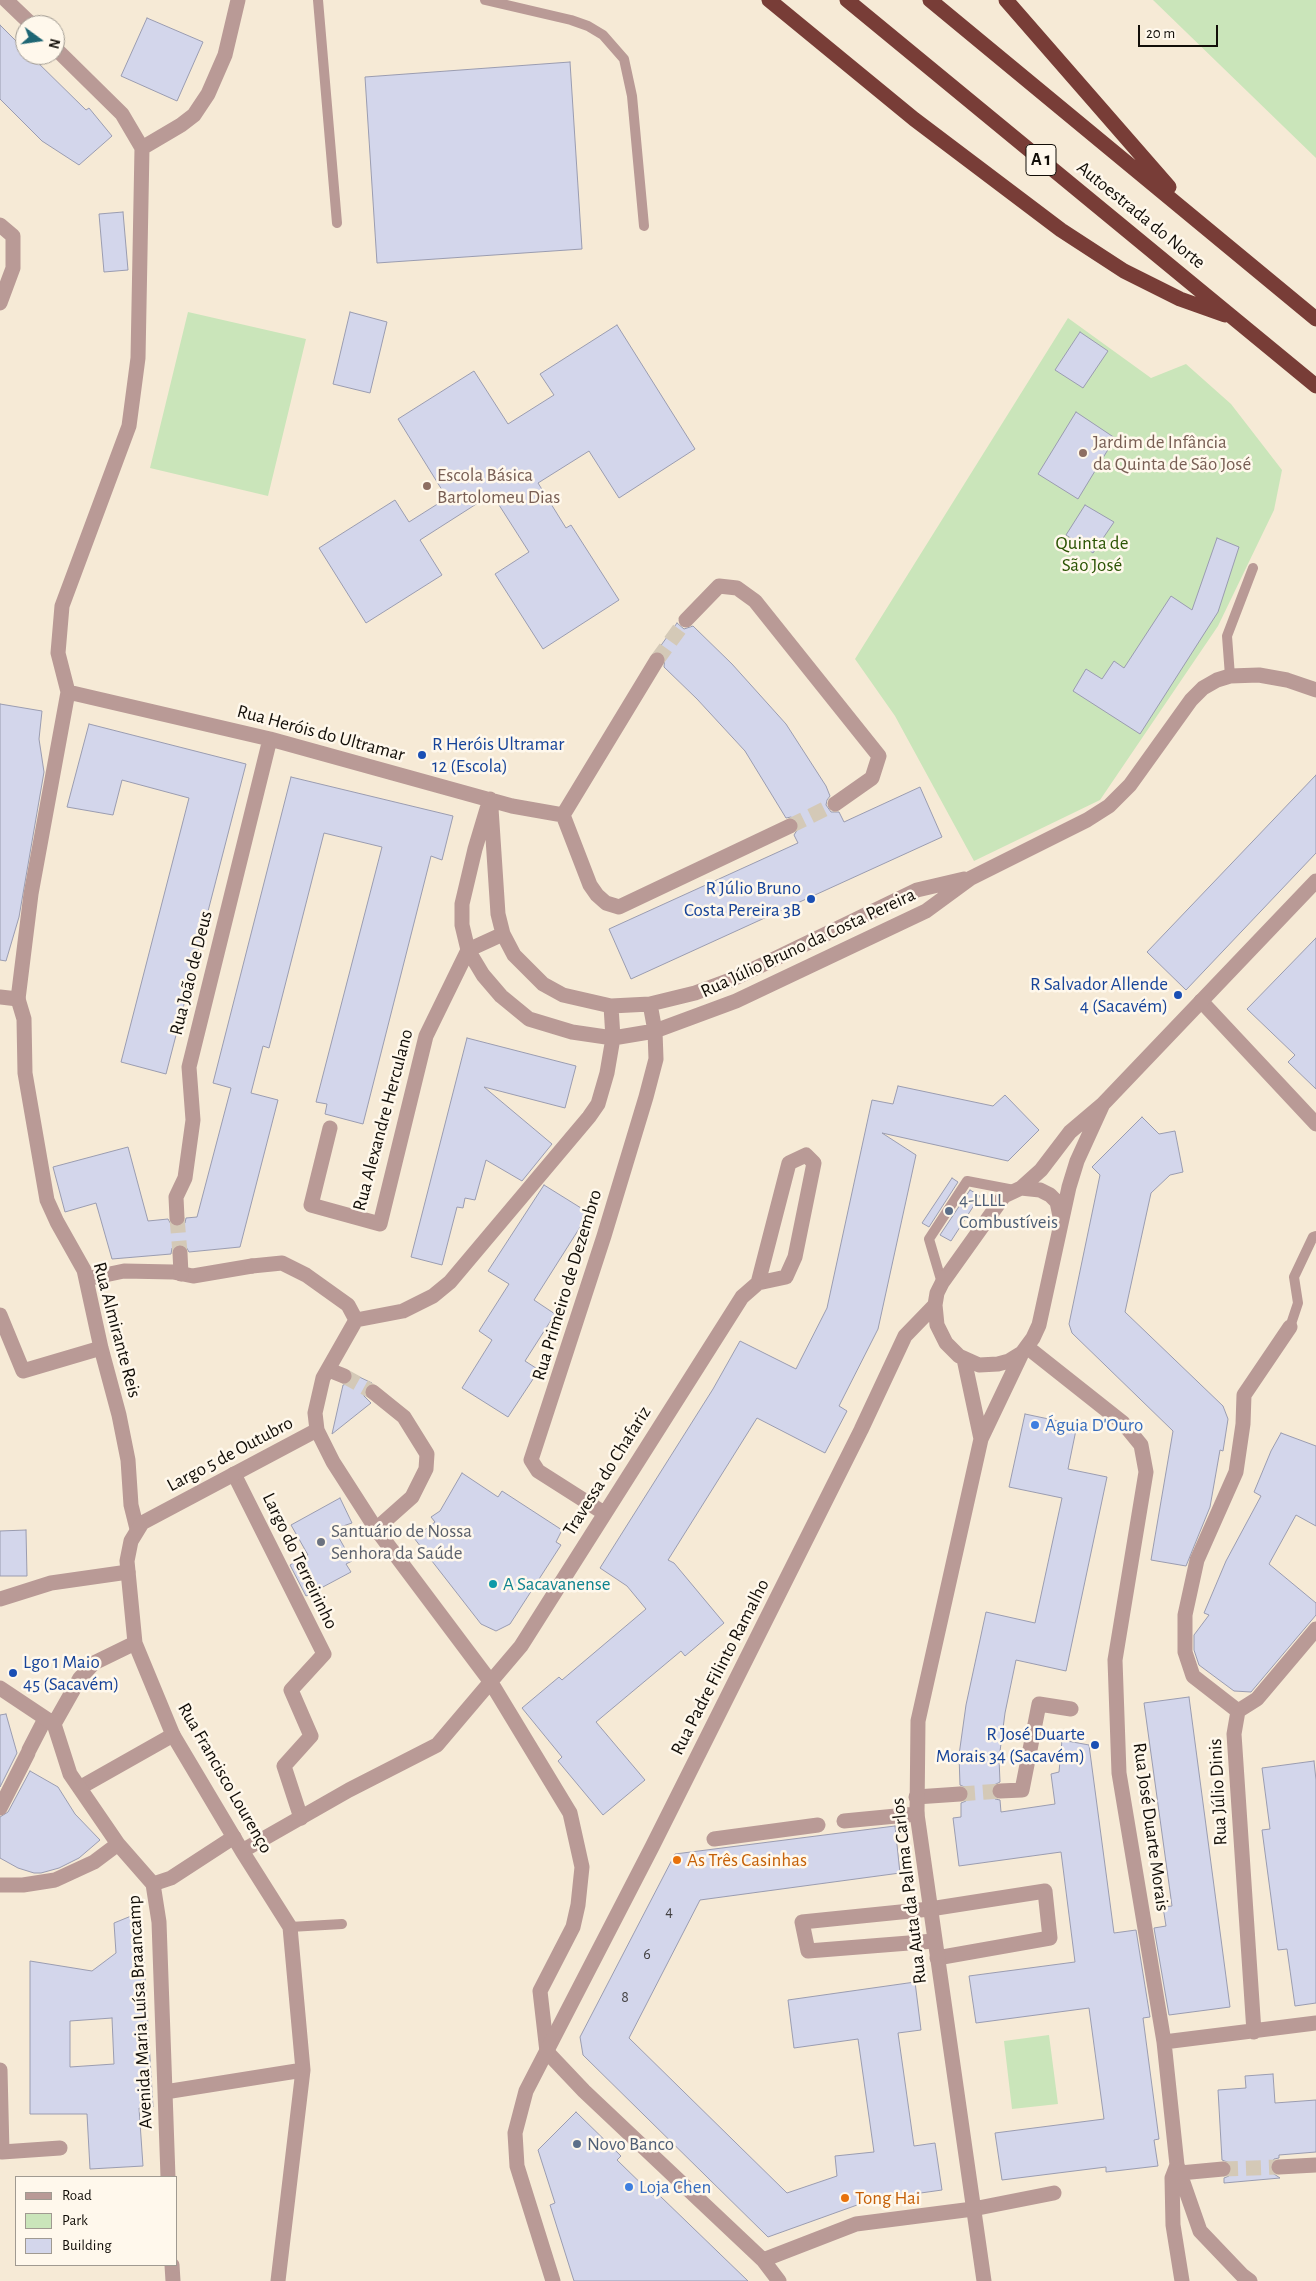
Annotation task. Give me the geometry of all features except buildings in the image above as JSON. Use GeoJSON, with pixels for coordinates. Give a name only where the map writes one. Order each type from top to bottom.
{"type":"FeatureCollection","features":[{"type":"Feature","properties":{"kind":"highway"},"geometry":{"type":"LineString","coordinates":[[769,0],[914,119],[1061,230],[1124,271],[1180,298],[1236,319]]}},
{"type":"Feature","properties":{"kind":"highway","name":"Autoestrada do Norte"},"geometry":{"type":"LineString","coordinates":[[847,0],[1316,386]]}},
{"type":"Feature","properties":{"kind":"highway","name":"Autoestrada do Norte"},"geometry":{"type":"LineString","coordinates":[[930,0],[1316,319]]}},
{"type":"Feature","properties":{"kind":"highway"},"geometry":{"type":"LineString","coordinates":[[1006,0],[1198,221]]}},
{"type":"Feature","properties":{"kind":"street"},"geometry":{"type":"LineString","coordinates":[[6,0],[22,15]]}},
{"type":"Feature","properties":{"kind":"street"},"geometry":{"type":"LineString","coordinates":[[142,148],[194,115],[208,94],[225,55],[238,0]]}},
{"type":"Feature","properties":{"kind":"street"},"geometry":{"type":"LineString","coordinates":[[0,997],[18,999],[31,894],[68,692],[58,653],[62,606],[128,426],[138,358],[142,148],[122,114],[65,58]]}},
{"type":"Feature","properties":{"kind":"street"},"geometry":{"type":"LineString","coordinates":[[0,225],[13,236],[14,268],[0,303]]}},
{"type":"Feature","properties":{"kind":"street"},"geometry":{"type":"LineString","coordinates":[[686,620],[719,586],[737,588],[755,601],[879,756],[872,778],[835,804]]}},
{"type":"Feature","properties":{"kind":"street"},"geometry":{"type":"LineString","coordinates":[[658,660],[563,815],[590,886],[606,903],[619,907],[790,826]]}},
{"type":"Feature","properties":{"kind":"street","name":"Rua Júlio Bruno da Costa Pereira"},"geometry":{"type":"LineString","coordinates":[[468,950],[483,975],[501,996],[529,1019],[572,1032],[613,1038],[655,1031],[736,1000],[926,911],[971,878],[1087,820],[1109,806],[1130,785],[1190,700],[1203,688],[1217,680],[1230,676],[1259,675],[1287,680],[1316,690]]}},
{"type":"Feature","properties":{"kind":"street","name":"Rua Heróis do Ultramar"},"geometry":{"type":"LineString","coordinates":[[68,692],[270,739],[512,806],[563,815]]}},
{"type":"Feature","properties":{"kind":"street","name":"Rua João de Deus"},"geometry":{"type":"LineString","coordinates":[[177,1218],[176,1197],[186,1178],[193,1120],[189,1067],[270,739]]}},
{"type":"Feature","properties":{"kind":"street"},"geometry":{"type":"LineString","coordinates":[[490,799],[498,914],[503,934],[468,950],[462,925],[462,904],[475,849],[490,799]]}},
{"type":"Feature","properties":{"kind":"street","name":"Rua Júlio Bruno da Costa Pereira"},"geometry":{"type":"LineString","coordinates":[[503,934],[514,955],[543,984],[563,995],[611,1006],[650,1004],[695,993],[733,979],[917,890],[971,878]]}},
{"type":"Feature","properties":{"kind":"street"},"geometry":{"type":"LineString","coordinates":[[1024,1350],[1009,1361],[988,1365],[972,1363],[964,1359],[946,1343],[937,1325],[934,1306],[942,1283],[1004,1196],[1017,1189],[1041,1170],[1070,1132],[1103,1104],[1316,881]]}},
{"type":"Feature","properties":{"kind":"street","name":"Rua Alexandre Herculano"},"geometry":{"type":"LineString","coordinates":[[330,1128],[311,1205],[380,1224],[426,1036],[468,950]]}},
{"type":"Feature","properties":{"kind":"street","name":"Rua Almirante Reis"},"geometry":{"type":"LineString","coordinates":[[18,999],[24,1019],[24,1073],[47,1200],[84,1270],[101,1348],[119,1415],[128,1460],[131,1504],[137,1529]]}},
{"type":"Feature","properties":{"kind":"street"},"geometry":{"type":"LineString","coordinates":[[1201,1001],[1316,1124]]}},
{"type":"Feature","properties":{"kind":"street","name":"Rua Primeiro de Dezembro"},"geometry":{"type":"LineString","coordinates":[[604,1514],[538,1472],[531,1460],[604,1236],[646,1098],[656,1058],[655,1031],[650,1004]]}},
{"type":"Feature","properties":{"kind":"street"},"geometry":{"type":"LineString","coordinates":[[86,1279],[124,1271],[193,1276],[282,1263],[306,1275],[348,1305],[356,1320],[404,1311],[433,1296],[450,1282],[598,1104],[603,1089],[613,1038],[611,1006]]}},
{"type":"Feature","properties":{"kind":"street","name":"Rua Auta da Palma Carlos"},"geometry":{"type":"LineString","coordinates":[[984,2281],[917,1814],[918,1721],[981,1440],[1024,1350],[1039,1325],[1061,1221],[1078,1161],[1103,1104]]}},
{"type":"Feature","properties":{"kind":"street"},"geometry":{"type":"LineString","coordinates":[[806,1155],[814,1163],[795,1257],[786,1277],[758,1283],[789,1163],[806,1155]]}},
{"type":"Feature","properties":{"kind":"street"},"geometry":{"type":"LineString","coordinates":[[1017,1189],[1030,1188],[1050,1195],[1056,1202],[1061,1221]]}},
{"type":"Feature","properties":{"kind":"street"},"geometry":{"type":"LineString","coordinates":[[180,1253],[181,1274]]}},
{"type":"Feature","properties":{"kind":"street","name":"Travessa do Chafariz"},"geometry":{"type":"LineString","coordinates":[[242,1851],[348,1790],[437,1745],[521,1646],[742,1297],[758,1283]]}},
{"type":"Feature","properties":{"kind":"street","name":"Rua Padre Filinto Ramalho"},"geometry":{"type":"LineString","coordinates":[[553,2281],[517,2166],[515,2133],[526,2091],[844,1465],[905,1336],[934,1306]]}},
{"type":"Feature","properties":{"kind":"street"},"geometry":{"type":"LineString","coordinates":[[0,1315],[24,1371],[101,1348]]}},
{"type":"Feature","properties":{"kind":"street","name":"Largo 5 de Outubro"},"geometry":{"type":"LineString","coordinates":[[137,1529],[142,1523],[317,1430],[315,1413],[323,1378],[356,1320]]}},
{"type":"Feature","properties":{"kind":"street"},"geometry":{"type":"LineString","coordinates":[[1290,1327],[1244,1395],[1243,1424],[1236,1472],[1197,1560],[1185,1615],[1185,1652],[1194,1676],[1238,1711],[1257,1699],[1316,1629]]}},
{"type":"Feature","properties":{"kind":"street","name":"Rua José Duarte Morais"},"geometry":{"type":"LineString","coordinates":[[1024,1350],[1123,1424],[1141,1445],[1146,1472],[1117,1651],[1115,1680],[1119,1773],[1164,2042],[1178,2169],[1200,2231],[1250,2281]]}},
{"type":"Feature","properties":{"kind":"street","name":"Rua Auta da Palma Carlos"},"geometry":{"type":"LineString","coordinates":[[964,1359],[981,1440]]}},
{"type":"Feature","properties":{"kind":"street"},"geometry":{"type":"LineString","coordinates":[[329,1370],[344,1376]]}},
{"type":"Feature","properties":{"kind":"street"},"geometry":{"type":"LineString","coordinates":[[373,1392],[404,1417],[427,1454],[426,1469],[412,1497],[376,1528]]}},
{"type":"Feature","properties":{"kind":"street"},"geometry":{"type":"LineString","coordinates":[[317,1430],[333,1462],[376,1528],[490,1681],[570,1813],[582,1867],[578,1905],[573,1927],[540,1991],[547,2052],[584,2091],[763,2260],[779,2281]]}},
{"type":"Feature","properties":{"kind":"street","name":"Largo do Terreirinho"},"geometry":{"type":"LineString","coordinates":[[234,1474],[324,1654],[291,1690],[311,1736],[284,1766],[301,1818]]}},
{"type":"Feature","properties":{"kind":"street","name":"Rua Francisco Lourenço"},"geometry":{"type":"LineString","coordinates":[[137,1529],[131,1541],[127,1561],[135,1643],[173,1735],[290,1927]]}},
{"type":"Feature","properties":{"kind":"street"},"geometry":{"type":"LineString","coordinates":[[0,1600],[51,1583],[128,1572]]}},
{"type":"Feature","properties":{"kind":"street"},"geometry":{"type":"LineString","coordinates":[[0,1808],[28,1752],[80,1678],[94,1663],[135,1643]]}},
{"type":"Feature","properties":{"kind":"street"},"geometry":{"type":"LineString","coordinates":[[0,1688],[50,1722]]}},
{"type":"Feature","properties":{"kind":"street"},"geometry":{"type":"LineString","coordinates":[[1000,1791],[1022,1790],[1038,1704],[1071,1709]]}},
{"type":"Feature","properties":{"kind":"street","name":"Rua Júlio Dinis"},"geometry":{"type":"LineString","coordinates":[[1238,1711],[1234,1734],[1254,2032]]}},
{"type":"Feature","properties":{"kind":"street","name":"Avenida Maria Luísa Braancamp"},"geometry":{"type":"LineString","coordinates":[[50,1722],[70,1774],[81,1787],[118,1844],[153,1884],[159,1922],[168,2176]]}},
{"type":"Feature","properties":{"kind":"street"},"geometry":{"type":"LineString","coordinates":[[81,1787],[173,1735]]}},
{"type":"Feature","properties":{"kind":"street"},"geometry":{"type":"LineString","coordinates":[[916,1797],[960,1794]]}},
{"type":"Feature","properties":{"kind":"street"},"geometry":{"type":"LineString","coordinates":[[844,1821],[917,1814]]}},
{"type":"Feature","properties":{"kind":"street"},"geometry":{"type":"LineString","coordinates":[[714,1839],[818,1825]]}},
{"type":"Feature","properties":{"kind":"street"},"geometry":{"type":"LineString","coordinates":[[153,1884],[171,1878],[234,1837]]}},
{"type":"Feature","properties":{"kind":"street"},"geometry":{"type":"LineString","coordinates":[[0,1885],[23,1885],[55,1880],[94,1862],[118,1844]]}},
{"type":"Feature","properties":{"kind":"street"},"geometry":{"type":"LineString","coordinates":[[934,1941],[808,1951],[802,1922],[930,1909],[1045,1890],[1050,1938],[937,1958]]}},
{"type":"Feature","properties":{"kind":"street"},"geometry":{"type":"LineString","coordinates":[[278,2281],[303,2070],[290,1927]]}},
{"type":"Feature","properties":{"kind":"street"},"geometry":{"type":"LineString","coordinates":[[1164,2042],[1316,2023]]}},
{"type":"Feature","properties":{"kind":"street"},"geometry":{"type":"LineString","coordinates":[[0,2070],[2,2152],[60,2148]]}},
{"type":"Feature","properties":{"kind":"street"},"geometry":{"type":"LineString","coordinates":[[164,2092],[303,2070]]}},
{"type":"Feature","properties":{"kind":"street"},"geometry":{"type":"LineString","coordinates":[[1279,2167],[1316,2165]]}},
{"type":"Feature","properties":{"kind":"street"},"geometry":{"type":"LineString","coordinates":[[1182,2281],[1173,2225],[1172,2178],[1178,2169],[1223,2169]]}},
{"type":"Feature","properties":{"kind":"street"},"geometry":{"type":"LineString","coordinates":[[763,2260],[856,2224],[973,2209],[1054,2193]]}},
{"type":"Feature","properties":{"kind":"street"},"geometry":{"type":"LineString","coordinates":[[172,2266],[173,2281]]}},
{"type":"Feature","properties":{"kind":"lane"},"geometry":{"type":"LineString","coordinates":[[318,0],[337,223]]}},
{"type":"Feature","properties":{"kind":"lane"},"geometry":{"type":"LineString","coordinates":[[485,0],[572,20],[588,26],[603,35],[624,59],[629,74],[632,96],[644,226]]}},
{"type":"Feature","properties":{"kind":"lane"},"geometry":{"type":"LineString","coordinates":[[1230,676],[1227,636],[1253,568]]}},
{"type":"Feature","properties":{"kind":"lane"},"geometry":{"type":"LineString","coordinates":[[942,1283],[929,1239],[967,1181],[1017,1189]]}},
{"type":"Feature","properties":{"kind":"lane"},"geometry":{"type":"LineString","coordinates":[[1290,1327],[1298,1303],[1294,1276],[1316,1236]]}},
{"type":"Feature","properties":{"kind":"lane"},"geometry":{"type":"LineString","coordinates":[[290,1927],[342,1924]]}},
{"type":"Feature","properties":{"kind":"green space"},"geometry":{"type":"Polygon","coordinates":[[[1153,0],[1316,0],[1316,158],[1153,0]]]}},
{"type":"Feature","properties":{"kind":"green space"},"geometry":{"type":"Polygon","coordinates":[[[188,312],[306,339],[268,496],[150,468],[188,312]]]}},
{"type":"Feature","properties":{"kind":"green space","name":"Quinta de São José"},"geometry":{"type":"Polygon","coordinates":[[[1068,318],[1151,378],[1186,364],[1231,404],[1282,470],[1274,510],[1218,626],[1100,800],[974,861],[895,716],[855,659],[1068,318]]]}},
{"type":"Feature","properties":{"kind":"green space"},"geometry":{"type":"Polygon","coordinates":[[[1049,2035],[1058,2104],[1012,2109],[1004,2041],[1049,2035]]]}},
{"type":"Feature","properties":{"kind":"tunnel"},"geometry":{"type":"LineString","coordinates":[[657,660],[686,620]]}},
{"type":"Feature","properties":{"kind":"tunnel"},"geometry":{"type":"LineString","coordinates":[[790,826],[835,804]]}},
{"type":"Feature","properties":{"kind":"tunnel"},"geometry":{"type":"LineString","coordinates":[[177,1218],[180,1253]]}},
{"type":"Feature","properties":{"kind":"tunnel"},"geometry":{"type":"LineString","coordinates":[[344,1376],[373,1392]]}},
{"type":"Feature","properties":{"kind":"tunnel"},"geometry":{"type":"LineString","coordinates":[[960,1794],[1000,1791]]}},
{"type":"Feature","properties":{"kind":"tunnel"},"geometry":{"type":"LineString","coordinates":[[1223,2169],[1279,2167]]}},
{"type":"Feature","properties":{"kind":"place","name":"Jardim de Infância da Quinta de São José"},"geometry":{"type":"Point","coordinates":[1083,453]}},
{"type":"Feature","properties":{"kind":"place","name":"Escola Básica Bartolomeu Dias"},"geometry":{"type":"Point","coordinates":[427,486]}},
{"type":"Feature","properties":{"kind":"place","name":"R Heróis Ultramar 12 (Escola)"},"geometry":{"type":"Point","coordinates":[422,755]}},
{"type":"Feature","properties":{"kind":"place","name":"R Júlio Bruno Costa Pereira 3B"},"geometry":{"type":"Point","coordinates":[811,899]}},
{"type":"Feature","properties":{"kind":"place","name":"R Salvador Allende 4 (Sacavém)"},"geometry":{"type":"Point","coordinates":[1178,995]}},
{"type":"Feature","properties":{"kind":"place","name":"4-LLLL Combustíveis"},"geometry":{"type":"Point","coordinates":[949,1211]}},
{"type":"Feature","properties":{"kind":"place","name":"Águia D'Ouro"},"geometry":{"type":"Point","coordinates":[1035,1425]}},
{"type":"Feature","properties":{"kind":"place","name":"Santuário de Nossa Senhora da Saúde"},"geometry":{"type":"Point","coordinates":[321,1542]}},
{"type":"Feature","properties":{"kind":"place","name":"A Sacavanense"},"geometry":{"type":"Point","coordinates":[493,1584]}},
{"type":"Feature","properties":{"kind":"place","name":"Lgo 1 Maio 45 (Sacavém)"},"geometry":{"type":"Point","coordinates":[13,1673]}},
{"type":"Feature","properties":{"kind":"place","name":"R José Duarte Morais 34 (Sacavém)"},"geometry":{"type":"Point","coordinates":[1095,1745]}},
{"type":"Feature","properties":{"kind":"place","name":"As Três Casinhas"},"geometry":{"type":"Point","coordinates":[677,1860]}},
{"type":"Feature","properties":{"kind":"place","name":"Novo Banco"},"geometry":{"type":"Point","coordinates":[577,2144]}},
{"type":"Feature","properties":{"kind":"place","name":"Loja Chen"},"geometry":{"type":"Point","coordinates":[629,2187]}},
{"type":"Feature","properties":{"kind":"place","name":"Tong Hai"},"geometry":{"type":"Point","coordinates":[845,2198]}}]}
